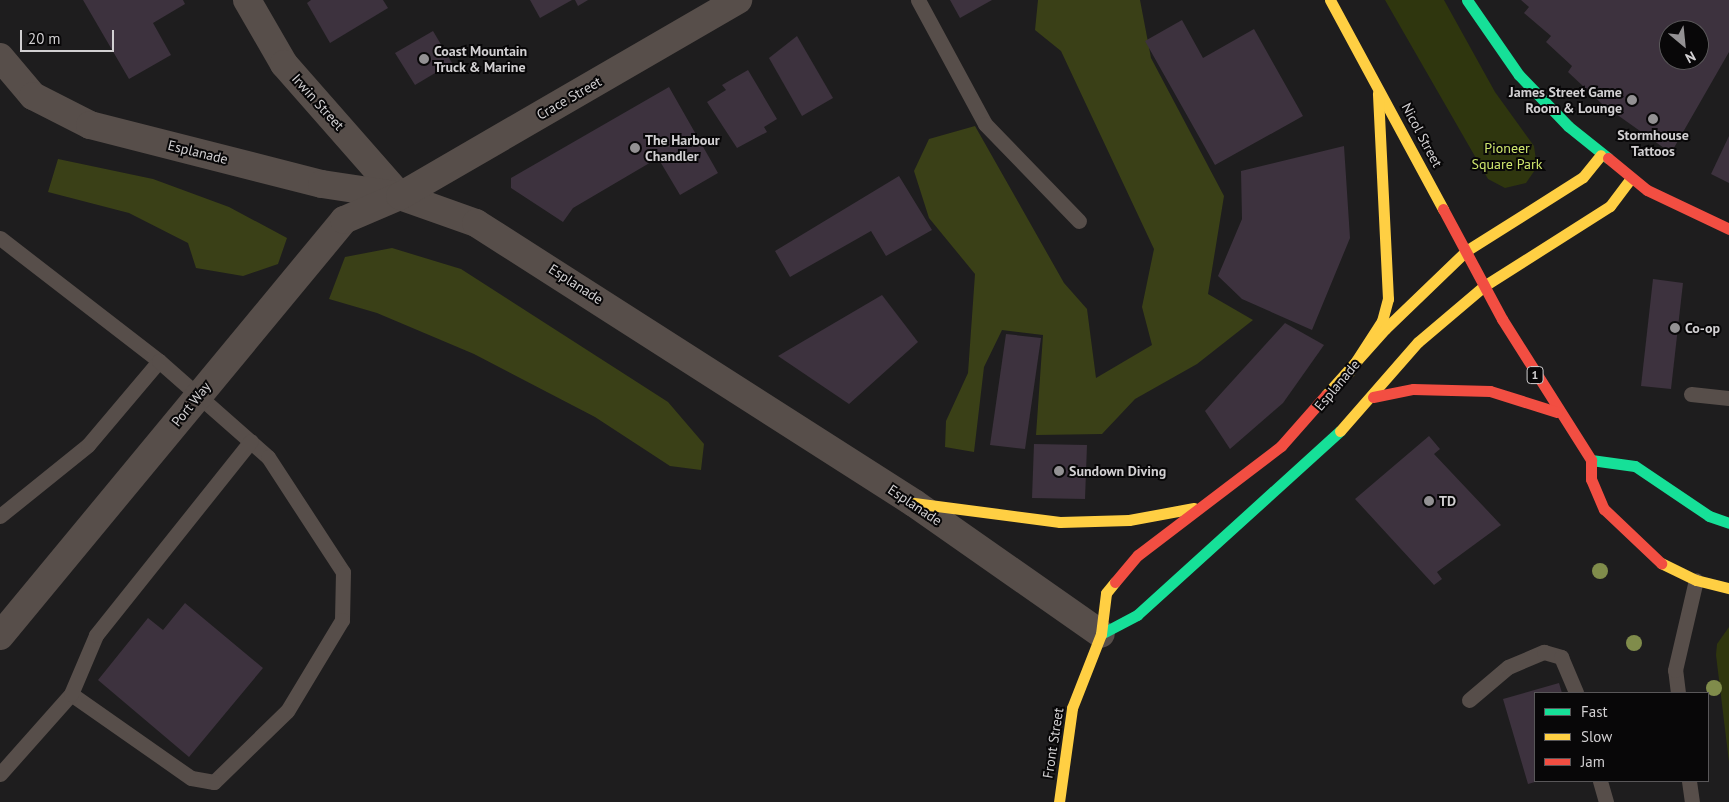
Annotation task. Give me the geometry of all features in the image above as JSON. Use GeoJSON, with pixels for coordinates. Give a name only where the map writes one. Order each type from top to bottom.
{"type":"FeatureCollection","features":[{"type":"Feature","properties":{"kind":"main road","name":"Nicol Street"},"geometry":{"type":"LineString","coordinates":[[1330,0],[1377,82],[1484,286]]}},
{"type":"Feature","properties":{"kind":"main road"},"geometry":{"type":"LineString","coordinates":[[1468,0],[1519,75],[1601,155],[1630,178],[1660,198],[1729,229]]}},
{"type":"Feature","properties":{"kind":"main road"},"geometry":{"type":"LineString","coordinates":[[1348,372],[1382,321],[1388,299],[1377,82]]}},
{"type":"Feature","properties":{"kind":"main road","name":"Esplanade"},"geometry":{"type":"LineString","coordinates":[[1101,634],[1106,593],[1138,555],[1198,507],[1281,446],[1386,329],[1466,251],[1583,177],[1601,155]]}},
{"type":"Feature","properties":{"kind":"main road"},"geometry":{"type":"LineString","coordinates":[[1101,634],[1137,615],[1300,471],[1373,397],[1418,342],[1484,286],[1587,224],[1610,206],[1630,178]]}},
{"type":"Feature","properties":{"kind":"main road","name":"1"},"geometry":{"type":"LineString","coordinates":[[1484,286],[1556,412],[1591,460],[1596,494],[1619,528],[1656,560],[1696,580],[1729,588]]}},
{"type":"Feature","properties":{"kind":"main road"},"geometry":{"type":"LineString","coordinates":[[1373,397],[1413,389],[1490,391],[1556,412]]}},
{"type":"Feature","properties":{"kind":"main road"},"geometry":{"type":"LineString","coordinates":[[1591,460],[1636,466],[1709,516],[1729,523]]}},
{"type":"Feature","properties":{"kind":"main road"},"geometry":{"type":"LineString","coordinates":[[914,503],[1060,522],[1128,520],[1198,507]]}},
{"type":"Feature","properties":{"kind":"main road","name":"Front Street"},"geometry":{"type":"LineString","coordinates":[[1059,802],[1072,708],[1101,634]]}},
{"type":"Feature","properties":{"kind":"street","name":"Irwin Street"},"geometry":{"type":"LineString","coordinates":[[247,0],[284,64],[400,196]]}},
{"type":"Feature","properties":{"kind":"street","name":"Crace Street"},"geometry":{"type":"LineString","coordinates":[[400,196],[738,0]]}},
{"type":"Feature","properties":{"kind":"street","name":"Esplanade"},"geometry":{"type":"LineString","coordinates":[[0,57],[34,96],[90,125],[322,184],[400,196],[503,237],[914,503],[1101,634]]}},
{"type":"Feature","properties":{"kind":"street","name":"Port Way"},"geometry":{"type":"LineString","coordinates":[[8,626],[326,239],[344,220],[400,196]]}},
{"type":"Feature","properties":{"kind":"lane"},"geometry":{"type":"LineString","coordinates":[[918,0],[985,124],[1080,221]]}},
{"type":"Feature","properties":{"kind":"lane"},"geometry":{"type":"LineString","coordinates":[[0,238],[159,361],[252,440],[268,457],[343,572],[342,620],[287,711],[214,782],[191,778],[70,694]]}},
{"type":"Feature","properties":{"kind":"lane"},"geometry":{"type":"LineString","coordinates":[[0,516],[88,445],[159,361]]}},
{"type":"Feature","properties":{"kind":"lane"},"geometry":{"type":"LineString","coordinates":[[1691,394],[1729,398]]}},
{"type":"Feature","properties":{"kind":"lane"},"geometry":{"type":"LineString","coordinates":[[0,774],[70,694],[96,635],[252,440]]}},
{"type":"Feature","properties":{"kind":"lane"},"geometry":{"type":"LineString","coordinates":[[1678,692],[1675,670],[1696,580]]}},
{"type":"Feature","properties":{"kind":"lane"},"geometry":{"type":"LineString","coordinates":[[1469,700],[1508,667],[1544,652],[1561,657],[1576,692]]}},
{"type":"Feature","properties":{"kind":"lane"},"geometry":{"type":"LineString","coordinates":[[1600,782],[1606,802]]}},
{"type":"Feature","properties":{"kind":"lane"},"geometry":{"type":"LineString","coordinates":[[1689,782],[1692,802]]}},
{"type":"Feature","properties":{"kind":"green space"},"geometry":{"type":"Polygon","coordinates":[[[1038,0],[1140,0],[1151,58],[1224,196],[1208,294],[1253,320],[1197,364],[1135,399],[1102,434],[1036,435],[1043,335],[1002,330],[984,367],[974,452],[945,447],[946,421],[968,373],[975,274],[929,218],[914,171],[929,139],[975,126],[1064,283],[1087,309],[1096,378],[1152,345],[1142,307],[1154,249],[1061,51],[1035,30],[1038,0]]]}},
{"type":"Feature","properties":{"kind":"green space","name":"Pioneer Square Park"},"geometry":{"type":"Polygon","coordinates":[[[1385,0],[1444,0],[1495,92],[1534,146],[1537,167],[1526,183],[1505,188],[1488,179],[1385,0]]]}},
{"type":"Feature","properties":{"kind":"green space"},"geometry":{"type":"Polygon","coordinates":[[[58,159],[153,179],[229,207],[287,238],[278,264],[243,276],[196,268],[188,243],[129,213],[48,192],[58,159]]]}},
{"type":"Feature","properties":{"kind":"green space"},"geometry":{"type":"Polygon","coordinates":[[[392,248],[461,269],[668,402],[704,444],[701,470],[670,466],[595,417],[474,354],[377,313],[329,299],[345,257],[392,248]]]}},
{"type":"Feature","properties":{"kind":"green space"},"geometry":{"type":"Polygon","coordinates":[[[1729,627],[1729,762],[1716,655],[1717,644],[1729,627]]]}},
{"type":"Feature","properties":{"kind":"building"},"geometry":{"type":"Polygon","coordinates":[[[83,0],[183,0],[185,4],[153,23],[171,55],[129,79],[83,0]]]}},
{"type":"Feature","properties":{"kind":"building"},"geometry":{"type":"Polygon","coordinates":[[[311,0],[383,0],[388,8],[330,43],[307,3],[311,0]]]}},
{"type":"Feature","properties":{"kind":"building"},"geometry":{"type":"Polygon","coordinates":[[[530,0],[572,0],[540,18],[530,0]]]}},
{"type":"Feature","properties":{"kind":"building"},"geometry":{"type":"Polygon","coordinates":[[[575,0],[588,0],[578,6],[575,0]]]}},
{"type":"Feature","properties":{"kind":"building"},"geometry":{"type":"Polygon","coordinates":[[[950,0],[992,0],[960,18],[950,0]]]}},
{"type":"Feature","properties":{"kind":"building"},"geometry":{"type":"Polygon","coordinates":[[[1521,0],[1729,0],[1729,52],[1671,153],[1602,104],[1568,72],[1572,66],[1546,42],[1551,36],[1524,13],[1529,7],[1521,0]]]}},
{"type":"Feature","properties":{"kind":"building"},"geometry":{"type":"Polygon","coordinates":[[[1182,20],[1203,58],[1254,29],[1303,116],[1215,165],[1145,41],[1182,20]]]}},
{"type":"Feature","properties":{"kind":"building","name":"Coast Mountain Truck & Marine"},"geometry":{"type":"Polygon","coordinates":[[[433,31],[452,63],[415,85],[395,53],[433,31]]]}},
{"type":"Feature","properties":{"kind":"building"},"geometry":{"type":"Polygon","coordinates":[[[797,36],[833,98],[802,116],[769,58],[797,36]]]}},
{"type":"Feature","properties":{"kind":"building"},"geometry":{"type":"Polygon","coordinates":[[[748,70],[777,119],[764,127],[767,132],[737,148],[707,102],[726,90],[722,85],[748,70]]]}},
{"type":"Feature","properties":{"kind":"building","name":"The Harbour Chandler"},"geometry":{"type":"Polygon","coordinates":[[[669,87],[718,173],[680,195],[658,158],[573,208],[563,222],[511,188],[511,178],[669,87]]]}},
{"type":"Feature","properties":{"kind":"building"},"geometry":{"type":"Polygon","coordinates":[[[1729,136],[1729,183],[1711,174],[1729,136]]]}},
{"type":"Feature","properties":{"kind":"building"},"geometry":{"type":"Polygon","coordinates":[[[1344,146],[1350,238],[1312,330],[1242,299],[1218,276],[1242,219],[1241,171],[1344,146]]]}},
{"type":"Feature","properties":{"kind":"building"},"geometry":{"type":"Polygon","coordinates":[[[899,176],[932,230],[886,256],[871,231],[790,277],[775,251],[899,176]]]}},
{"type":"Feature","properties":{"kind":"building"},"geometry":{"type":"Polygon","coordinates":[[[1653,279],[1683,283],[1671,389],[1641,386],[1653,279]]]}},
{"type":"Feature","properties":{"kind":"building"},"geometry":{"type":"Polygon","coordinates":[[[882,295],[918,342],[849,404],[778,356],[882,295]]]}},
{"type":"Feature","properties":{"kind":"building"},"geometry":{"type":"Polygon","coordinates":[[[1285,323],[1324,345],[1283,403],[1230,449],[1205,411],[1285,323]]]}},
{"type":"Feature","properties":{"kind":"building"},"geometry":{"type":"Polygon","coordinates":[[[1006,334],[1041,338],[1025,449],[990,445],[1006,334]]]}},
{"type":"Feature","properties":{"kind":"building"},"geometry":{"type":"Polygon","coordinates":[[[1429,436],[1440,449],[1434,454],[1501,525],[1437,572],[1442,579],[1434,585],[1355,499],[1429,436]]]}},
{"type":"Feature","properties":{"kind":"building","name":"Sundown Diving"},"geometry":{"type":"Polygon","coordinates":[[[1034,444],[1087,445],[1085,499],[1032,498],[1034,444]]]}},
{"type":"Feature","properties":{"kind":"building"},"geometry":{"type":"Polygon","coordinates":[[[185,603],[263,668],[189,757],[98,680],[148,618],[163,630],[185,603]]]}},
{"type":"Feature","properties":{"kind":"building"},"geometry":{"type":"Polygon","coordinates":[[[1559,683],[1562,692],[1534,692],[1535,782],[1528,784],[1503,699],[1559,683]]]}},
{"type":"Feature","properties":{"kind":"traffic: fast"},"geometry":{"type":"LineString","coordinates":[[1467,0],[1519,75],[1568,126],[1608,158]]}},
{"type":"Feature","properties":{"kind":"traffic: fast"},"geometry":{"type":"LineString","coordinates":[[1101,634],[1137,615],[1340,431]]}},
{"type":"Feature","properties":{"kind":"traffic: fast"},"geometry":{"type":"LineString","coordinates":[[1591,460],[1635,466],[1709,516],[1729,523]]}},
{"type":"Feature","properties":{"kind":"traffic: slow"},"geometry":{"type":"LineString","coordinates":[[1330,0],[1443,209]]}},
{"type":"Feature","properties":{"kind":"traffic: slow"},"geometry":{"type":"LineString","coordinates":[[1349,372],[1382,321],[1388,299],[1378,93]]}},
{"type":"Feature","properties":{"kind":"traffic: slow"},"geometry":{"type":"LineString","coordinates":[[1326,395],[1385,329],[1466,251],[1583,177],[1601,155]]}},
{"type":"Feature","properties":{"kind":"traffic: slow"},"geometry":{"type":"LineString","coordinates":[[1340,431],[1418,342],[1484,286],[1610,206],[1631,178]]}},
{"type":"Feature","properties":{"kind":"traffic: slow"},"geometry":{"type":"LineString","coordinates":[[914,503],[1060,522],[1129,520],[1194,508]]}},
{"type":"Feature","properties":{"kind":"traffic: slow"},"geometry":{"type":"LineString","coordinates":[[1661,563],[1696,580],[1729,588]]}},
{"type":"Feature","properties":{"kind":"traffic: slow"},"geometry":{"type":"LineString","coordinates":[[1059,802],[1072,708],[1101,634],[1106,593],[1115,582]]}},
{"type":"Feature","properties":{"kind":"traffic: jam"},"geometry":{"type":"LineString","coordinates":[[1608,158],[1647,190],[1729,229]]}},
{"type":"Feature","properties":{"kind":"traffic: jam"},"geometry":{"type":"LineString","coordinates":[[1443,209],[1502,319],[1591,460],[1591,479],[1604,509],[1661,563]]}},
{"type":"Feature","properties":{"kind":"traffic: jam"},"geometry":{"type":"LineString","coordinates":[[1373,397],[1413,389],[1490,391],[1557,412]]}},
{"type":"Feature","properties":{"kind":"traffic: jam"},"geometry":{"type":"LineString","coordinates":[[1115,582],[1138,555],[1281,446],[1326,395]]}},
{"type":"Feature","properties":{"kind":"place","name":"Coast Mountain Truck & Marine"},"geometry":{"type":"Point","coordinates":[424,59]}},
{"type":"Feature","properties":{"kind":"place","name":"James Street Game Room & Lounge"},"geometry":{"type":"Point","coordinates":[1632,100]}},
{"type":"Feature","properties":{"kind":"place","name":"Stormhouse Tattoos"},"geometry":{"type":"Point","coordinates":[1653,119]}},
{"type":"Feature","properties":{"kind":"place","name":"The Harbour Chandler"},"geometry":{"type":"Point","coordinates":[635,148]}},
{"type":"Feature","properties":{"kind":"place","name":"Co-op"},"geometry":{"type":"Point","coordinates":[1675,328]}},
{"type":"Feature","properties":{"kind":"place","name":"Sundown Diving"},"geometry":{"type":"Point","coordinates":[1059,471]}},
{"type":"Feature","properties":{"kind":"place","name":"TD"},"geometry":{"type":"Point","coordinates":[1429,501]}}]}
